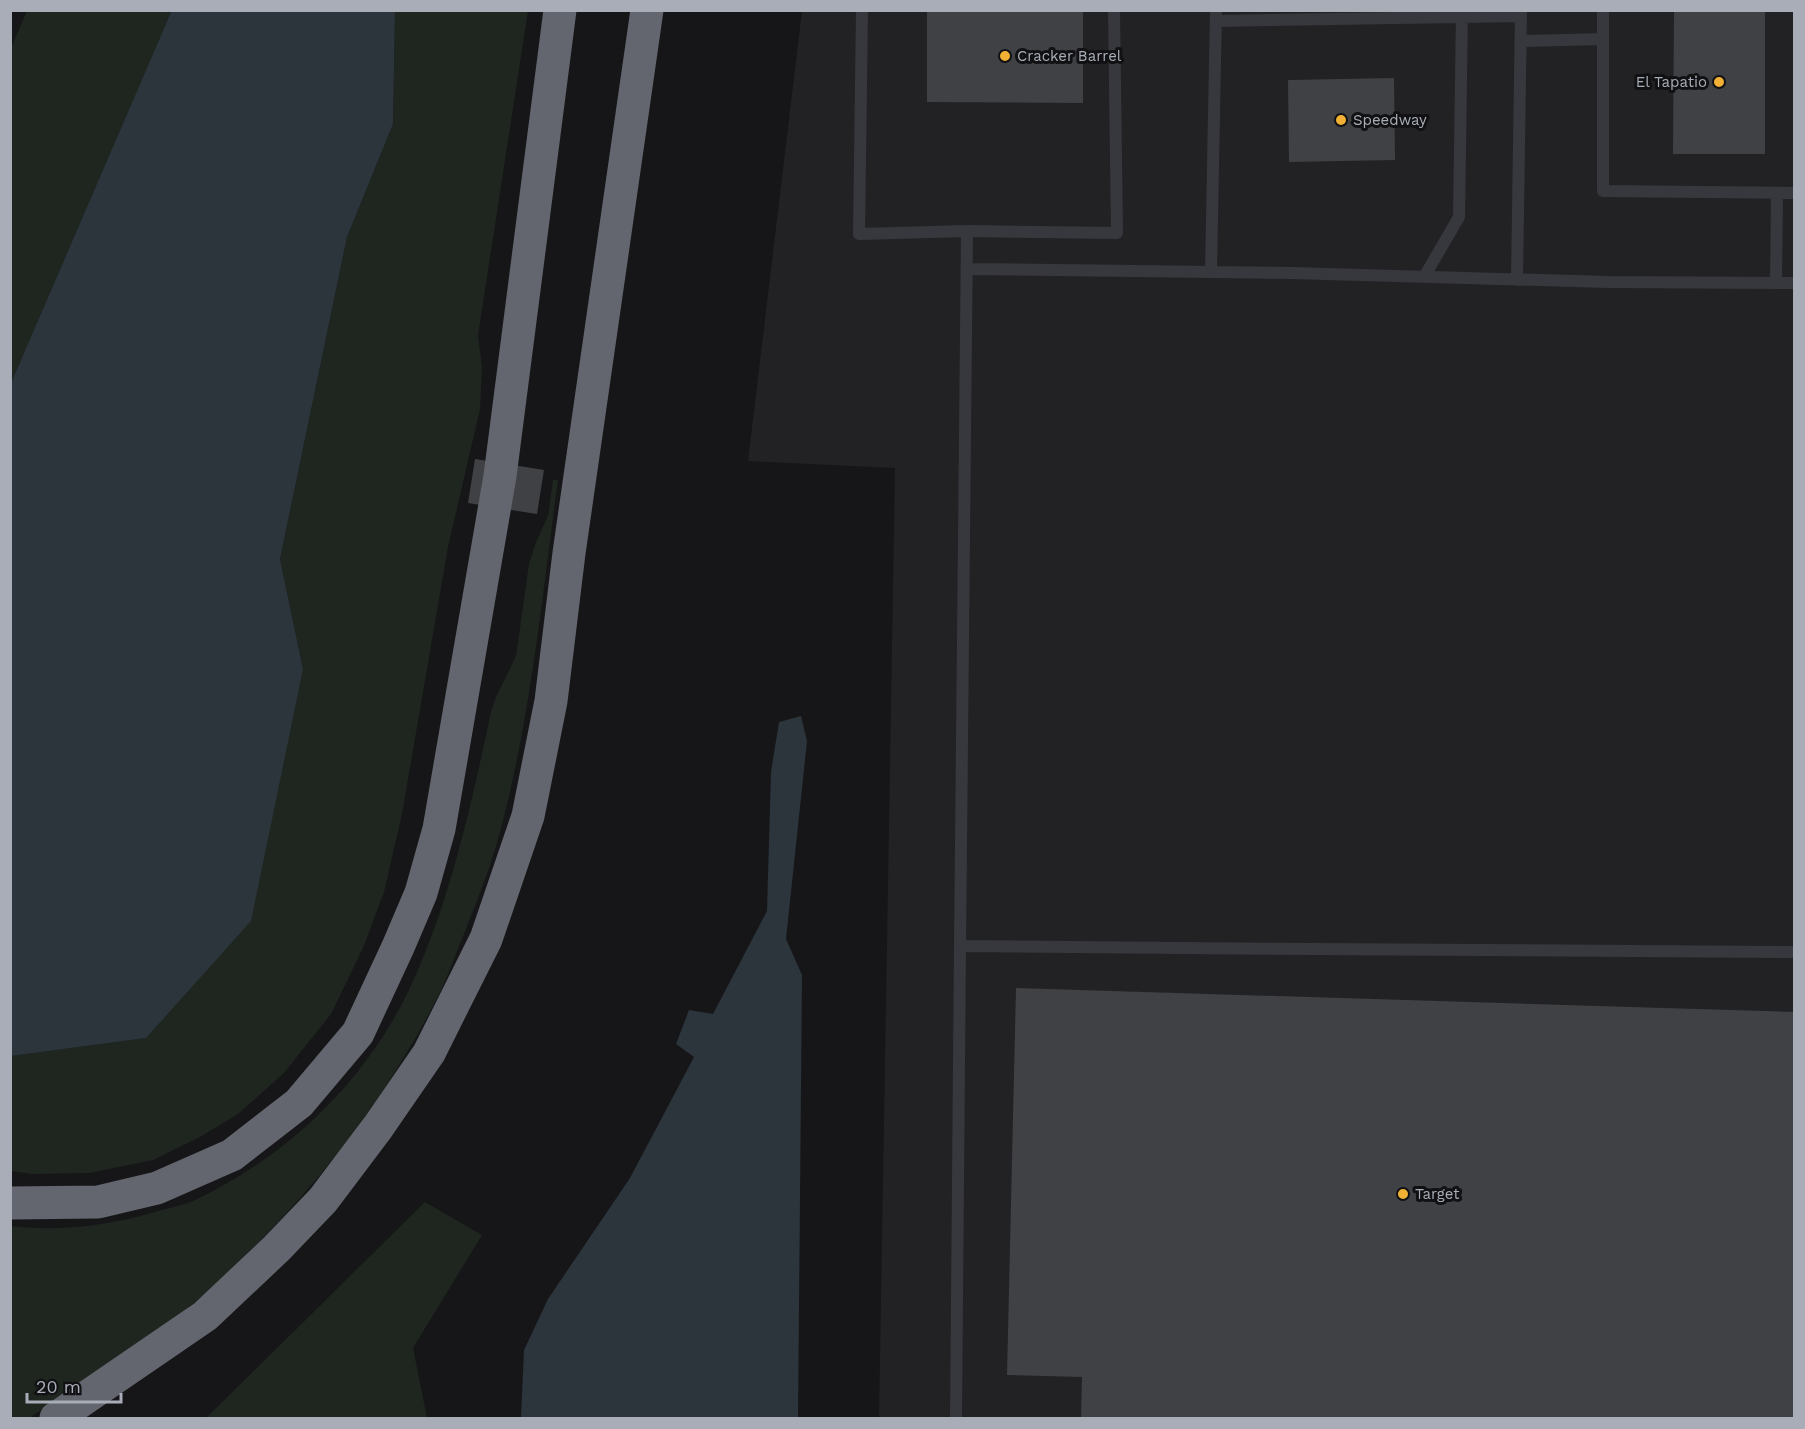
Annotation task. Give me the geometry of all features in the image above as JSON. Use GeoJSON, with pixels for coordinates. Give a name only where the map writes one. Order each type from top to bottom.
{"type":"FeatureCollection","features":[{"type":"Feature","properties":{"kind":"highway"},"geometry":{"type":"LineString","coordinates":[[10,1203],[98,1202],[157,1188],[232,1155],[299,1103],[358,1033],[393,958],[421,893],[439,830],[500,476],[560,10]]}},
{"type":"Feature","properties":{"kind":"highway"},"geometry":{"type":"LineString","coordinates":[[56,1419],[205,1316],[276,1249],[323,1200],[378,1127],[429,1053],[486,939],[528,816],[551,701],[569,554],[647,10]]}},
{"type":"Feature","properties":{"kind":"lane"},"geometry":{"type":"LineString","coordinates":[[862,10],[859,234],[967,231],[1117,233],[1114,10]]}},
{"type":"Feature","properties":{"kind":"lane"},"geometry":{"type":"LineString","coordinates":[[1603,10],[1603,191],[1794,193]]}},
{"type":"Feature","properties":{"kind":"lane"},"geometry":{"type":"LineString","coordinates":[[1425,277],[1459,217],[1462,14]]}},
{"type":"Feature","properties":{"kind":"lane"},"geometry":{"type":"LineString","coordinates":[[1210,272],[1216,16],[1521,14],[1517,280]]}},
{"type":"Feature","properties":{"kind":"lane"},"geometry":{"type":"LineString","coordinates":[[1521,41],[1603,39]]}},
{"type":"Feature","properties":{"kind":"lane"},"geometry":{"type":"LineString","coordinates":[[1776,283],[1778,193]]}},
{"type":"Feature","properties":{"kind":"lane"},"geometry":{"type":"LineString","coordinates":[[956,1419],[967,231]]}},
{"type":"Feature","properties":{"kind":"lane"},"geometry":{"type":"LineString","coordinates":[[968,269],[1794,283]]}},
{"type":"Feature","properties":{"kind":"lane"},"geometry":{"type":"LineString","coordinates":[[960,946],[1794,952]]}},
{"type":"Feature","properties":{"kind":"shaded area"},"geometry":{"type":"Polygon","coordinates":[[[172,10],[395,11],[393,124],[347,237],[280,559],[303,669],[251,921],[146,1038],[11,1056],[11,383],[172,10]]]}},
{"type":"Feature","properties":{"kind":"shaded area"},"geometry":{"type":"Polygon","coordinates":[[[27,11],[172,11],[11,383],[11,48],[27,11]]]}},
{"type":"Feature","properties":{"kind":"shaded area"},"geometry":{"type":"Polygon","coordinates":[[[395,11],[528,11],[478,335],[482,368],[480,409],[448,547],[402,814],[384,892],[363,948],[331,1014],[284,1073],[238,1114],[198,1138],[153,1160],[89,1173],[32,1174],[11,1171],[10,1056],[146,1038],[303,669],[280,559],[347,237],[393,124],[395,11]]]}},
{"type":"Feature","properties":{"kind":"shaded area"},"geometry":{"type":"Polygon","coordinates":[[[802,11],[1794,11],[1794,1418],[879,1418],[895,468],[748,461],[802,11]]]}},
{"type":"Feature","properties":{"kind":"shaded area"},"geometry":{"type":"Polygon","coordinates":[[[553,480],[558,480],[541,612],[528,701],[511,789],[496,846],[478,900],[443,987],[417,1036],[376,1100],[331,1161],[281,1219],[225,1275],[174,1319],[103,1370],[29,1418],[11,1418],[11,1226],[68,1228],[125,1220],[189,1202],[227,1183],[289,1141],[318,1116],[368,1059],[389,1027],[422,961],[447,891],[467,820],[491,712],[516,656],[529,564],[548,516],[553,480]]]}},
{"type":"Feature","properties":{"kind":"shaded area"},"geometry":{"type":"Polygon","coordinates":[[[801,716],[807,741],[786,939],[802,975],[798,1418],[521,1418],[524,1350],[548,1299],[630,1178],[694,1057],[676,1044],[689,1010],[713,1014],[767,911],[771,772],[779,722],[801,716]]]}},
{"type":"Feature","properties":{"kind":"shaded area"},"geometry":{"type":"Polygon","coordinates":[[[425,1202],[482,1235],[413,1348],[427,1418],[206,1418],[425,1202]]]}},
{"type":"Feature","properties":{"kind":"building","name":"Cracker Barrel"},"geometry":{"type":"Polygon","coordinates":[[[927,10],[1083,10],[1083,103],[927,102],[927,10]]]}},
{"type":"Feature","properties":{"kind":"building","name":"El Tapatio"},"geometry":{"type":"Polygon","coordinates":[[[1674,10],[1765,10],[1765,154],[1673,154],[1674,10]]]}},
{"type":"Feature","properties":{"kind":"building","name":"Speedway"},"geometry":{"type":"Polygon","coordinates":[[[1394,78],[1395,160],[1289,162],[1288,80],[1394,78]]]}},
{"type":"Feature","properties":{"kind":"building"},"geometry":{"type":"Polygon","coordinates":[[[475,459],[544,470],[537,514],[468,503],[475,459]]]}},
{"type":"Feature","properties":{"kind":"building","name":"Target"},"geometry":{"type":"Polygon","coordinates":[[[1016,988],[1794,1012],[1794,1418],[1081,1418],[1082,1377],[1007,1375],[1016,988]]]}},
{"type":"Feature","properties":{"kind":"place","name":"Cracker Barrel"},"geometry":{"type":"Point","coordinates":[1005,56]}},
{"type":"Feature","properties":{"kind":"place","name":"El Tapatio"},"geometry":{"type":"Point","coordinates":[1719,82]}},
{"type":"Feature","properties":{"kind":"place","name":"Speedway"},"geometry":{"type":"Point","coordinates":[1341,120]}},
{"type":"Feature","properties":{"kind":"place","name":"Target"},"geometry":{"type":"Point","coordinates":[1403,1194]}}]}
